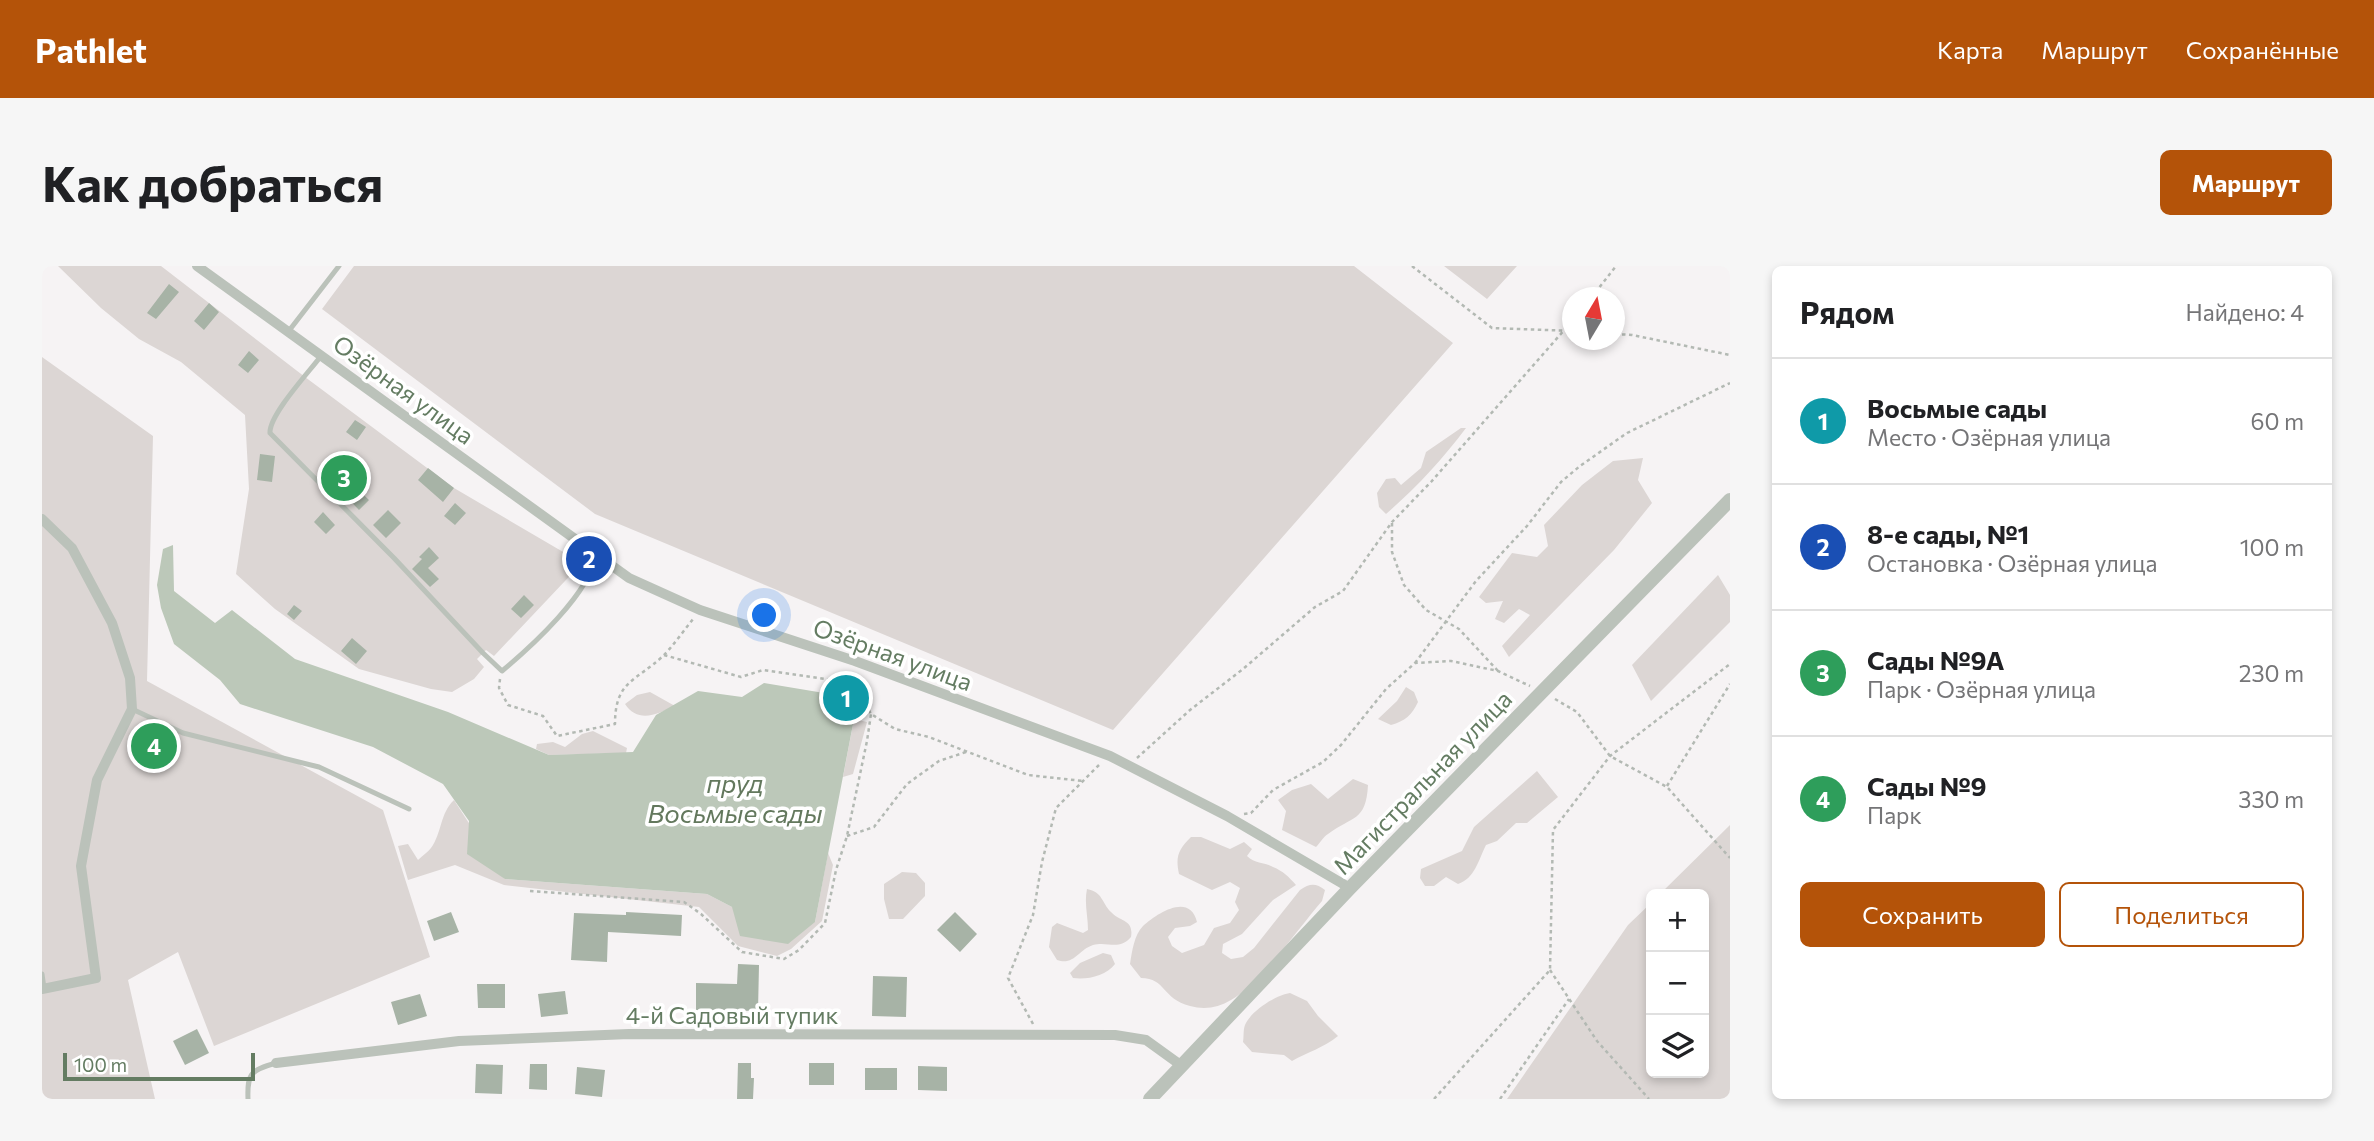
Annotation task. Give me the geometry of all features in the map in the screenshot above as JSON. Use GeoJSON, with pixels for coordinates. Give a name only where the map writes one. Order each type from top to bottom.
{"type":"FeatureCollection","features":[{"type":"Feature","properties":{"kind":"street","name":"Озёрная улица"},"geometry":{"type":"LineString","coordinates":[[197,266],[629,578],[701,610],[855,661],[1110,756],[1227,816],[1350,888]]}},
{"type":"Feature","properties":{"kind":"street","name":"Магистральная улица"},"geometry":{"type":"LineString","coordinates":[[1150,1099],[1350,888],[1730,499]]}},
{"type":"Feature","properties":{"kind":"street"},"geometry":{"type":"LineString","coordinates":[[42,519],[72,548],[112,624],[130,678],[132,709],[97,780],[82,866],[96,978],[43,989]]}},
{"type":"Feature","properties":{"kind":"street","name":"4-й Садовый тупик"},"geometry":{"type":"LineString","coordinates":[[276,1063],[459,1041],[629,1034],[1115,1035],[1146,1040],[1182,1066]]}},
{"type":"Feature","properties":{"kind":"lane"},"geometry":{"type":"LineString","coordinates":[[289,332],[339,266]]}},
{"type":"Feature","properties":{"kind":"lane"},"geometry":{"type":"LineString","coordinates":[[321,356],[277,415],[270,427],[270,433],[502,671],[527,650],[582,589],[593,568],[596,554]]}},
{"type":"Feature","properties":{"kind":"lane"},"geometry":{"type":"LineString","coordinates":[[132,709],[183,733],[319,767],[409,809]]}},
{"type":"Feature","properties":{"kind":"lane"},"geometry":{"type":"LineString","coordinates":[[42,974],[43,989]]}},
{"type":"Feature","properties":{"kind":"lane"},"geometry":{"type":"LineString","coordinates":[[248,1099],[247,1081],[256,1068],[276,1063]]}},
{"type":"Feature","properties":{"kind":"path"},"geometry":{"type":"LineString","coordinates":[[1412,266],[1492,328],[1562,330]]}},
{"type":"Feature","properties":{"kind":"path"},"geometry":{"type":"LineString","coordinates":[[1600,287],[1616,266]]}},
{"type":"Feature","properties":{"kind":"path"},"geometry":{"type":"LineString","coordinates":[[1129,765],[1190,710],[1315,607],[1343,591],[1392,522],[1431,482],[1562,332]]}},
{"type":"Feature","properties":{"kind":"path"},"geometry":{"type":"LineString","coordinates":[[1625,335],[1730,355]]}},
{"type":"Feature","properties":{"kind":"path"},"geometry":{"type":"LineString","coordinates":[[1227,816],[1251,813],[1273,790],[1322,762],[1340,745],[1386,689],[1415,663],[1489,566],[1527,526],[1562,482],[1580,466],[1645,423],[1730,383]]}},
{"type":"Feature","properties":{"kind":"path"},"geometry":{"type":"LineString","coordinates":[[1392,522],[1392,552],[1404,585],[1426,610],[1459,629],[1498,671]]}},
{"type":"Feature","properties":{"kind":"path"},"geometry":{"type":"LineString","coordinates":[[502,671],[499,688],[508,705],[543,716],[557,736],[615,724],[615,704],[622,689],[664,655],[701,610]]}},
{"type":"Feature","properties":{"kind":"path"},"geometry":{"type":"LineString","coordinates":[[664,655],[741,677],[763,670],[847,682],[860,694],[871,714],[895,729],[929,737],[1028,775],[1083,780]]}},
{"type":"Feature","properties":{"kind":"path"},"geometry":{"type":"LineString","coordinates":[[1415,663],[1451,662],[1498,671],[1542,691],[1577,712],[1610,756],[1667,786],[1730,858]]}},
{"type":"Feature","properties":{"kind":"path"},"geometry":{"type":"LineString","coordinates":[[1649,1099],[1597,1041],[1550,970],[1553,830],[1610,756],[1730,664]]}},
{"type":"Feature","properties":{"kind":"path"},"geometry":{"type":"LineString","coordinates":[[1667,786],[1730,684]]}},
{"type":"Feature","properties":{"kind":"path"},"geometry":{"type":"LineString","coordinates":[[530,891],[684,902],[742,952],[784,959],[799,950],[825,923],[836,870],[847,836],[871,714]]}},
{"type":"Feature","properties":{"kind":"path"},"geometry":{"type":"LineString","coordinates":[[847,836],[874,827],[907,784],[939,761],[966,752]]}},
{"type":"Feature","properties":{"kind":"path"},"geometry":{"type":"LineString","coordinates":[[1039,1035],[1008,978],[1033,915],[1042,862],[1056,808],[1110,756]]}},
{"type":"Feature","properties":{"kind":"path"},"geometry":{"type":"LineString","coordinates":[[1434,1099],[1550,970]]}},
{"type":"Feature","properties":{"kind":"path"},"geometry":{"type":"LineString","coordinates":[[1500,1099],[1569,999]]}},
{"type":"Feature","properties":{"kind":"shaded area"},"geometry":{"type":"Polygon","coordinates":[[[58,266],[161,266],[454,488],[582,563],[494,656],[486,650],[477,659],[484,667],[474,679],[452,692],[431,689],[359,669],[275,609],[236,574],[249,489],[245,415],[181,362],[139,339],[101,308],[58,266]]]}},
{"type":"Feature","properties":{"kind":"shaded area"},"geometry":{"type":"Polygon","coordinates":[[[354,266],[1354,266],[1453,343],[1113,730],[595,514],[322,309],[354,266]]]}},
{"type":"Feature","properties":{"kind":"shaded area"},"geometry":{"type":"Polygon","coordinates":[[[1444,266],[1517,266],[1487,299],[1444,266]]]}},
{"type":"Feature","properties":{"kind":"shaded area"},"geometry":{"type":"Polygon","coordinates":[[[42,357],[153,436],[147,681],[383,810],[430,957],[214,1046],[178,952],[128,980],[155,1099],[42,1099],[42,357]]]}},
{"type":"Feature","properties":{"kind":"shaded area"},"geometry":{"type":"Polygon","coordinates":[[[1461,428],[1466,428],[1438,462],[1386,514],[1379,507],[1377,493],[1386,479],[1395,478],[1401,485],[1421,468],[1426,452],[1461,428]]]}},
{"type":"Feature","properties":{"kind":"shaded area"},"geometry":{"type":"Polygon","coordinates":[[[1643,458],[1638,480],[1652,503],[1614,550],[1509,657],[1502,646],[1530,615],[1519,609],[1504,623],[1495,619],[1503,601],[1486,603],[1479,597],[1512,553],[1537,557],[1548,546],[1544,525],[1582,485],[1613,461],[1643,458]]]}},
{"type":"Feature","properties":{"kind":"shaded area"},"geometry":{"type":"Polygon","coordinates":[[[1718,575],[1730,595],[1730,622],[1651,701],[1632,665],[1718,575]]]}},
{"type":"Feature","properties":{"kind":"shaded area"},"geometry":{"type":"Polygon","coordinates":[[[1406,687],[1414,692],[1418,702],[1411,714],[1391,725],[1378,719],[1397,701],[1406,687]]]}},
{"type":"Feature","properties":{"kind":"shaded area"},"geometry":{"type":"Polygon","coordinates":[[[650,692],[675,706],[642,716],[625,704],[637,695],[650,692]]]}},
{"type":"Feature","properties":{"kind":"shaded area"},"geometry":{"type":"Polygon","coordinates":[[[854,719],[867,722],[853,774],[843,777],[854,719]]]}},
{"type":"Feature","properties":{"kind":"shaded area"},"geometry":{"type":"Polygon","coordinates":[[[593,731],[627,748],[626,753],[549,755],[536,749],[537,744],[553,742],[565,747],[582,734],[593,731]]]}},
{"type":"Feature","properties":{"kind":"shaded area"},"geometry":{"type":"Polygon","coordinates":[[[1537,771],[1558,797],[1527,823],[1516,823],[1497,841],[1486,845],[1475,868],[1464,881],[1458,884],[1446,877],[1434,886],[1425,886],[1420,878],[1421,869],[1462,851],[1474,827],[1537,771]]]}},
{"type":"Feature","properties":{"kind":"shaded area"},"geometry":{"type":"Polygon","coordinates":[[[1353,779],[1368,785],[1361,812],[1326,835],[1316,847],[1282,830],[1286,811],[1278,800],[1292,790],[1311,784],[1328,799],[1353,779]]]}},
{"type":"Feature","properties":{"kind":"shaded area"},"geometry":{"type":"Polygon","coordinates":[[[454,800],[505,879],[707,894],[732,907],[815,922],[828,853],[833,865],[822,921],[791,949],[777,956],[738,946],[699,907],[504,885],[455,865],[408,880],[398,846],[408,844],[418,860],[435,842],[446,811],[454,800]]]}},
{"type":"Feature","properties":{"kind":"shaded area"},"geometry":{"type":"Polygon","coordinates":[[[1730,825],[1730,1099],[1507,1099],[1628,925],[1646,908],[1646,1078],[1709,1078],[1709,889],[1665,889],[1730,825]]]}},
{"type":"Feature","properties":{"kind":"shaded area"},"geometry":{"type":"Polygon","coordinates":[[[1191,837],[1201,837],[1230,849],[1244,842],[1252,849],[1247,856],[1250,859],[1280,870],[1296,885],[1273,900],[1242,934],[1223,944],[1222,953],[1231,959],[1243,957],[1254,948],[1300,890],[1313,885],[1325,890],[1322,901],[1254,981],[1231,1000],[1211,1008],[1181,1003],[1155,981],[1141,978],[1130,964],[1137,934],[1143,926],[1164,911],[1188,908],[1197,922],[1175,928],[1168,937],[1172,946],[1182,953],[1204,945],[1214,928],[1230,923],[1239,910],[1235,902],[1240,888],[1230,882],[1212,890],[1179,874],[1179,853],[1191,837]]]}},
{"type":"Feature","properties":{"kind":"shaded area"},"geometry":{"type":"Polygon","coordinates":[[[902,872],[916,873],[925,883],[925,896],[903,919],[889,919],[884,899],[884,884],[902,872]]]}},
{"type":"Feature","properties":{"kind":"shaded area"},"geometry":{"type":"Polygon","coordinates":[[[1087,889],[1096,892],[1111,912],[1128,924],[1131,937],[1118,945],[1093,945],[1068,961],[1057,960],[1049,947],[1052,927],[1057,923],[1083,933],[1088,930],[1087,889]]]}},
{"type":"Feature","properties":{"kind":"shaded area"},"geometry":{"type":"Polygon","coordinates":[[[1103,953],[1111,955],[1115,964],[1107,972],[1073,978],[1070,973],[1080,963],[1103,953]]]}},
{"type":"Feature","properties":{"kind":"shaded area"},"geometry":{"type":"Polygon","coordinates":[[[1290,993],[1307,1001],[1338,1036],[1292,1061],[1284,1055],[1252,1052],[1243,1042],[1244,1027],[1248,1020],[1264,1004],[1290,993]]]}},
{"type":"Feature","properties":{"kind":"water","name":"пруд Восьмые сады"},"geometry":{"type":"Polygon","coordinates":[[[173,545],[174,591],[215,623],[232,610],[295,659],[448,712],[549,755],[633,752],[656,715],[698,691],[742,697],[764,683],[836,695],[854,719],[815,922],[788,944],[740,936],[732,907],[707,894],[505,879],[467,854],[469,821],[443,784],[373,747],[240,704],[220,680],[174,644],[161,608],[157,585],[163,549],[173,545]]]}},
{"type":"Feature","properties":{"kind":"building"},"geometry":{"type":"Polygon","coordinates":[[[169,284],[179,292],[156,319],[147,313],[169,284]]]}},
{"type":"Feature","properties":{"kind":"building"},"geometry":{"type":"Polygon","coordinates":[[[209,303],[219,312],[204,330],[194,321],[209,303]]]}},
{"type":"Feature","properties":{"kind":"building"},"geometry":{"type":"Polygon","coordinates":[[[249,351],[259,360],[248,373],[238,365],[249,351]]]}},
{"type":"Feature","properties":{"kind":"building"},"geometry":{"type":"Polygon","coordinates":[[[355,420],[366,427],[357,440],[346,432],[355,420]]]}},
{"type":"Feature","properties":{"kind":"building"},"geometry":{"type":"Polygon","coordinates":[[[260,454],[275,456],[272,482],[257,480],[260,454]]]}},
{"type":"Feature","properties":{"kind":"building"},"geometry":{"type":"Polygon","coordinates":[[[428,468],[454,488],[443,502],[418,480],[428,468]]]}},
{"type":"Feature","properties":{"kind":"building"},"geometry":{"type":"Polygon","coordinates":[[[343,475],[369,500],[359,510],[334,484],[343,475]]]}},
{"type":"Feature","properties":{"kind":"building"},"geometry":{"type":"Polygon","coordinates":[[[455,503],[466,513],[455,525],[444,516],[455,503]]]}},
{"type":"Feature","properties":{"kind":"building"},"geometry":{"type":"Polygon","coordinates":[[[388,510],[401,523],[386,538],[373,525],[388,510]]]}},
{"type":"Feature","properties":{"kind":"building"},"geometry":{"type":"Polygon","coordinates":[[[323,512],[335,525],[326,534],[314,522],[323,512]]]}},
{"type":"Feature","properties":{"kind":"building"},"geometry":{"type":"Polygon","coordinates":[[[429,547],[439,558],[428,568],[439,579],[430,587],[412,569],[429,547]]]}},
{"type":"Feature","properties":{"kind":"building"},"geometry":{"type":"Polygon","coordinates":[[[524,595],[534,605],[521,618],[511,609],[524,595]]]}},
{"type":"Feature","properties":{"kind":"building"},"geometry":{"type":"Polygon","coordinates":[[[294,605],[302,611],[294,620],[287,614],[294,605]]]}},
{"type":"Feature","properties":{"kind":"building"},"geometry":{"type":"Polygon","coordinates":[[[352,638],[367,651],[356,664],[341,651],[352,638]]]}},
{"type":"Feature","properties":{"kind":"building"},"geometry":{"type":"Polygon","coordinates":[[[451,912],[459,932],[434,941],[427,921],[451,912]]]}},
{"type":"Feature","properties":{"kind":"building"},"geometry":{"type":"Polygon","coordinates":[[[626,912],[682,915],[681,936],[608,932],[607,962],[571,960],[574,913],[626,915],[626,912]]]}},
{"type":"Feature","properties":{"kind":"building"},"geometry":{"type":"Polygon","coordinates":[[[955,912],[977,934],[960,952],[937,930],[955,912]]]}},
{"type":"Feature","properties":{"kind":"building"},"geometry":{"type":"Polygon","coordinates":[[[738,964],[759,965],[758,1011],[696,1010],[696,983],[737,984],[738,964]]]}},
{"type":"Feature","properties":{"kind":"building"},"geometry":{"type":"Polygon","coordinates":[[[873,976],[907,977],[906,1017],[872,1016],[873,976]]]}},
{"type":"Feature","properties":{"kind":"building"},"geometry":{"type":"Polygon","coordinates":[[[477,984],[505,984],[505,1008],[478,1008],[477,984]]]}},
{"type":"Feature","properties":{"kind":"building"},"geometry":{"type":"Polygon","coordinates":[[[565,991],[568,1014],[541,1017],[538,994],[565,991]]]}},
{"type":"Feature","properties":{"kind":"building"},"geometry":{"type":"Polygon","coordinates":[[[420,994],[427,1016],[398,1025],[391,1002],[420,994]]]}},
{"type":"Feature","properties":{"kind":"building"},"geometry":{"type":"Polygon","coordinates":[[[197,1029],[209,1053],[185,1065],[173,1041],[197,1029]]]}},
{"type":"Feature","properties":{"kind":"building"},"geometry":{"type":"Polygon","coordinates":[[[738,1063],[751,1063],[751,1078],[754,1078],[753,1099],[737,1099],[738,1063]]]}},
{"type":"Feature","properties":{"kind":"building"},"geometry":{"type":"Polygon","coordinates":[[[809,1063],[834,1063],[834,1085],[809,1085],[809,1063]]]}},
{"type":"Feature","properties":{"kind":"building"},"geometry":{"type":"Polygon","coordinates":[[[476,1064],[503,1065],[502,1094],[475,1093],[476,1064]]]}},
{"type":"Feature","properties":{"kind":"building"},"geometry":{"type":"Polygon","coordinates":[[[530,1064],[547,1064],[547,1090],[529,1089],[530,1064]]]}},
{"type":"Feature","properties":{"kind":"building"},"geometry":{"type":"Polygon","coordinates":[[[918,1066],[947,1067],[947,1091],[918,1090],[918,1066]]]}},
{"type":"Feature","properties":{"kind":"building"},"geometry":{"type":"Polygon","coordinates":[[[577,1067],[605,1070],[602,1097],[575,1094],[577,1067]]]}},
{"type":"Feature","properties":{"kind":"building"},"geometry":{"type":"Polygon","coordinates":[[[865,1068],[897,1068],[897,1090],[865,1090],[865,1068]]]}},
{"type":"Feature","properties":{"kind":"place","name":"Сады №9А"},"geometry":{"type":"Point","coordinates":[344,478]}},
{"type":"Feature","properties":{"kind":"place","name":"8-е сады, №1"},"geometry":{"type":"Point","coordinates":[589,559]}},
{"type":"Feature","properties":{"kind":"place","name":"Восьмые сады"},"geometry":{"type":"Point","coordinates":[846,698]}},
{"type":"Feature","properties":{"kind":"place","name":"Сады №9"},"geometry":{"type":"Point","coordinates":[154,746]}}]}
